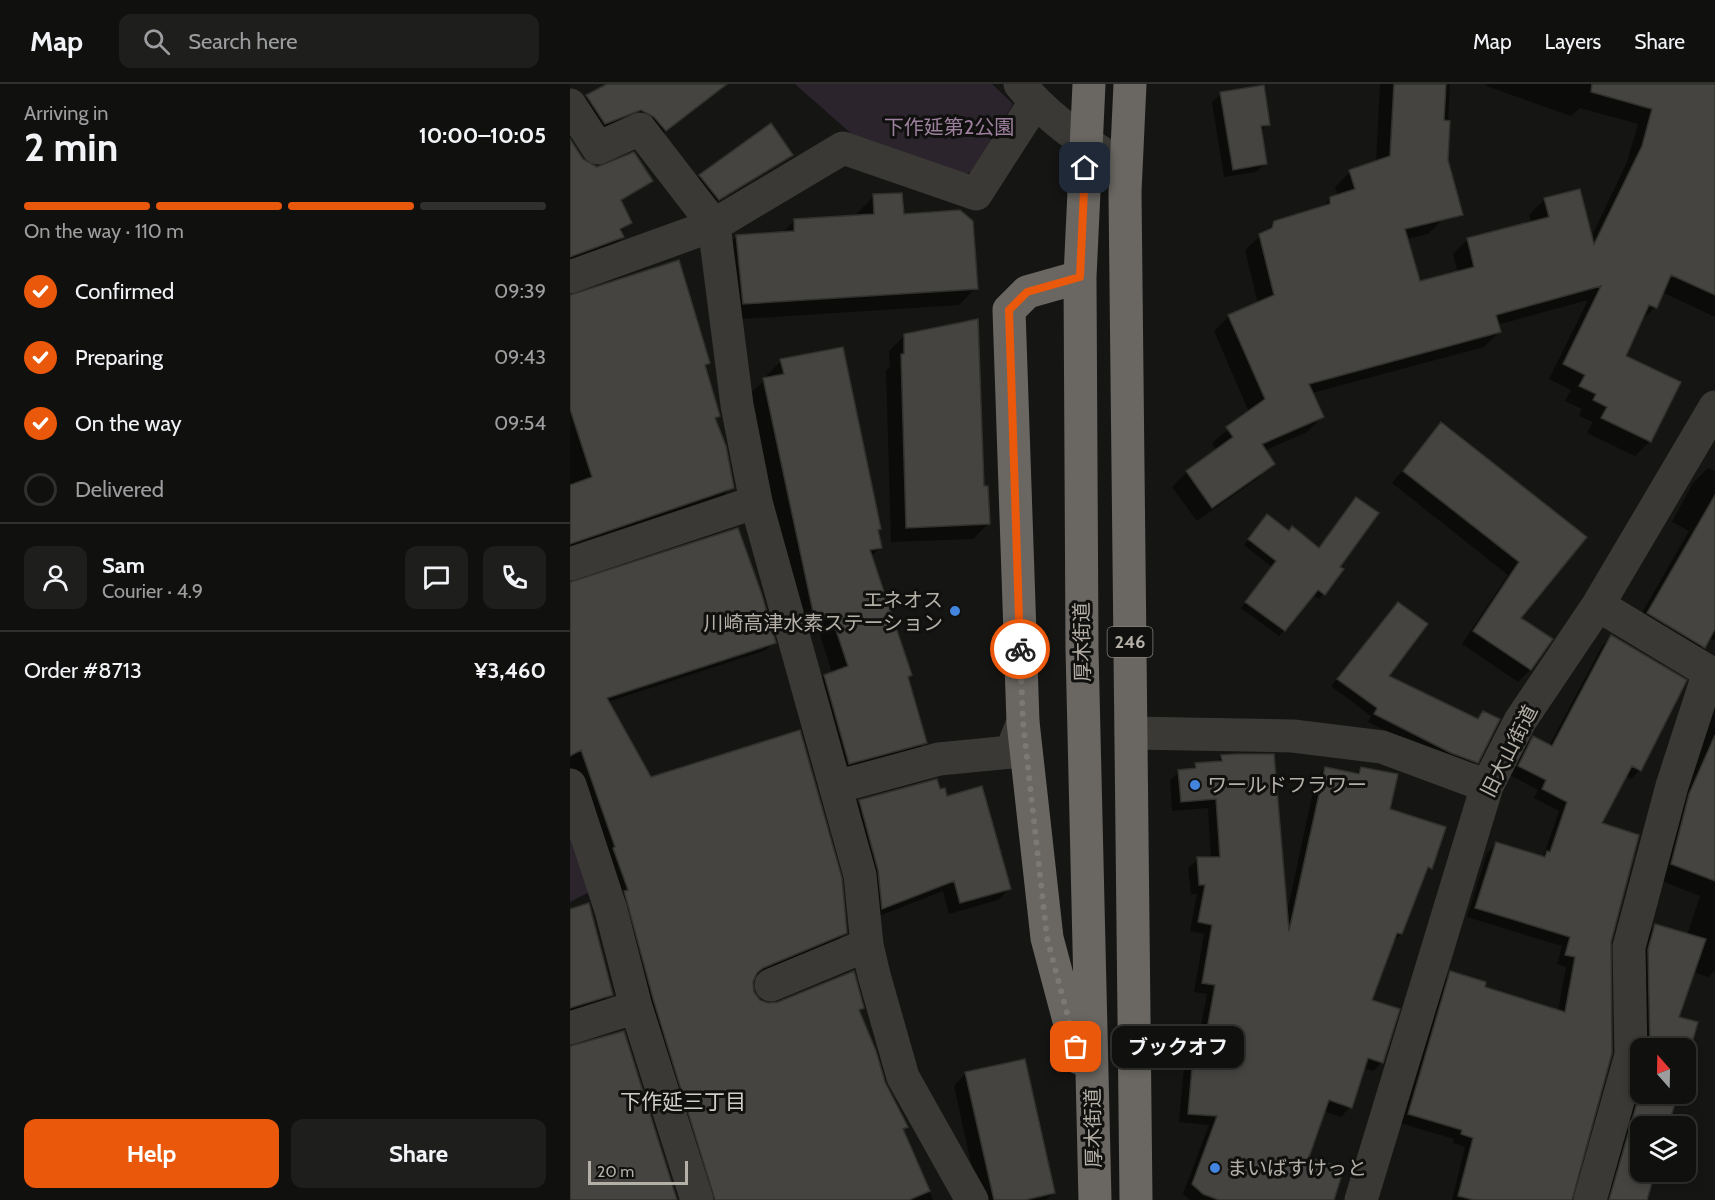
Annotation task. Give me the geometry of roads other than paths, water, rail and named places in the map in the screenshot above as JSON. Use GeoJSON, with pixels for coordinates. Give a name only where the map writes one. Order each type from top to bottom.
{"type":"FeatureCollection","features":[{"type":"Feature","properties":{"kind":"highway","name":"厚木街道"},"geometry":{"type":"LineString","coordinates":[[1089,84],[1080,277],[1082,649],[1095,1200]]}},
{"type":"Feature","properties":{"kind":"highway","name":"246"},"geometry":{"type":"LineString","coordinates":[[1130,84],[1125,167],[1136,1200]]}},
{"type":"Feature","properties":{"kind":"highway","name":"246"},"geometry":{"type":"LineString","coordinates":[[1080,277],[1027,292],[1009,310],[1023,722],[1047,938],[1093,1112]]}},
{"type":"Feature","properties":{"kind":"street"},"geometry":{"type":"LineString","coordinates":[[570,278],[714,225],[843,147],[976,194],[1027,93],[1087,145],[1125,167]]}},
{"type":"Feature","properties":{"kind":"street"},"geometry":{"type":"LineString","coordinates":[[570,105],[598,148],[640,129],[714,225],[737,405],[756,502],[860,875],[867,945],[903,1077],[972,1200]]}},
{"type":"Feature","properties":{"kind":"street","name":"旧大山街道"},"geometry":{"type":"LineString","coordinates":[[1361,1200],[1487,786],[1520,720],[1599,605],[1715,407]]}},
{"type":"Feature","properties":{"kind":"street"},"geometry":{"type":"LineString","coordinates":[[570,564],[756,502]]}},
{"type":"Feature","properties":{"kind":"street"},"geometry":{"type":"LineString","coordinates":[[1590,1200],[1631,1055],[1629,947],[1672,786],[1709,672],[1599,605]]}},
{"type":"Feature","properties":{"kind":"street"},"geometry":{"type":"LineString","coordinates":[[836,787],[939,759],[1011,752],[1023,722]]}},
{"type":"Feature","properties":{"kind":"street"},"geometry":{"type":"LineString","coordinates":[[1131,733],[1293,736],[1382,747],[1487,786]]}},
{"type":"Feature","properties":{"kind":"street"},"geometry":{"type":"LineString","coordinates":[[570,785],[611,910],[636,1007],[697,1200]]}},
{"type":"Feature","properties":{"kind":"street"},"geometry":{"type":"LineString","coordinates":[[771,985],[867,945]]}},
{"type":"Feature","properties":{"kind":"street"},"geometry":{"type":"LineString","coordinates":[[570,1028],[636,1007]]}},
{"type":"Feature","properties":{"kind":"place","name":"エネオス 川崎高津水素ステーション"},"geometry":{"type":"Point","coordinates":[955,611]}},
{"type":"Feature","properties":{"kind":"place","name":"ワールドフラワー"},"geometry":{"type":"Point","coordinates":[1195,785]}},
{"type":"Feature","properties":{"kind":"place","name":"ブックオフ"},"geometry":{"type":"Point","coordinates":[1076,1047]}},
{"type":"Feature","properties":{"kind":"place","name":"まいばすけっと"},"geometry":{"type":"Point","coordinates":[1215,1168]}},
{"type":"Feature","properties":{"kind":"district","name":"下作延三丁目"},"geometry":{"type":"Point","coordinates":[683,1102]}},
{"type":"Feature","properties":{"kind":"park label","name":"下作延第2公園"},"geometry":{"type":"Point","coordinates":[949,127]}}]}
